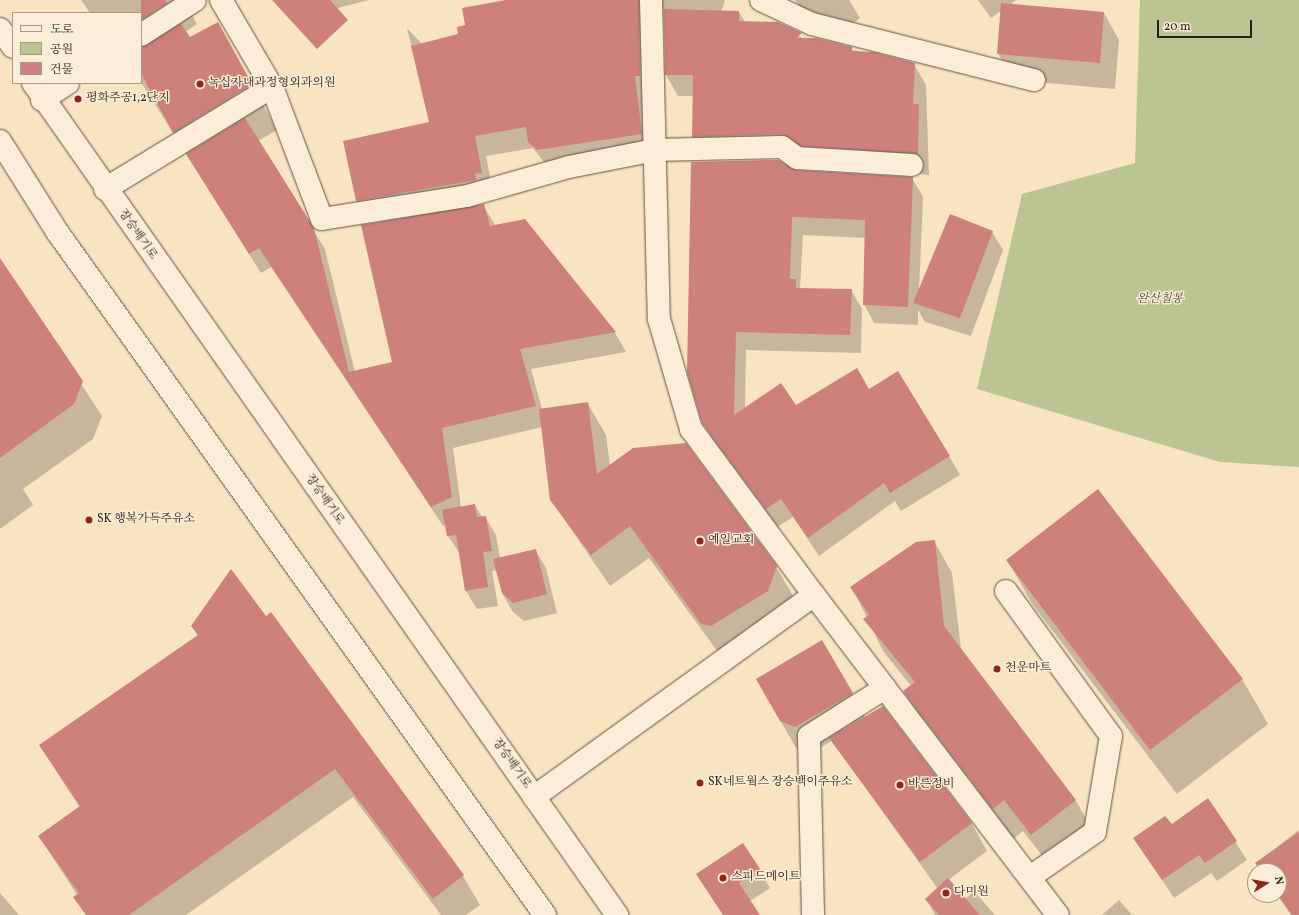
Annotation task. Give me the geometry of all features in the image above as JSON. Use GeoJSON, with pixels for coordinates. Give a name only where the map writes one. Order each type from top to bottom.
{"type":"FeatureCollection","features":[{"type":"Feature","properties":{"kind":"street"},"geometry":{"type":"LineString","coordinates":[[142,34],[195,0]]}},
{"type":"Feature","properties":{"kind":"street"},"geometry":{"type":"LineString","coordinates":[[221,0],[272,88],[322,219],[467,196],[569,167],[655,150],[782,147],[797,158],[912,165]]}},
{"type":"Feature","properties":{"kind":"street"},"geometry":{"type":"LineString","coordinates":[[651,0],[659,319],[691,429],[814,595],[1058,915]]}},
{"type":"Feature","properties":{"kind":"street"},"geometry":{"type":"LineString","coordinates":[[761,0],[812,24],[1034,80]]}},
{"type":"Feature","properties":{"kind":"street"},"geometry":{"type":"LineString","coordinates":[[0,29],[12,46]]}},
{"type":"Feature","properties":{"kind":"street"},"geometry":{"type":"LineString","coordinates":[[38,92],[65,84]]}},
{"type":"Feature","properties":{"kind":"street"},"geometry":{"type":"LineString","coordinates":[[105,189],[272,88]]}},
{"type":"Feature","properties":{"kind":"street","name":"장승배기로"},"geometry":{"type":"LineString","coordinates":[[38,92],[617,915]]}},
{"type":"Feature","properties":{"kind":"street"},"geometry":{"type":"LineString","coordinates":[[0,141],[58,233],[545,915]]}},
{"type":"Feature","properties":{"kind":"street"},"geometry":{"type":"LineString","coordinates":[[1006,591],[1111,736],[1095,832],[1030,877]]}},
{"type":"Feature","properties":{"kind":"street"},"geometry":{"type":"LineString","coordinates":[[534,797],[814,595]]}},
{"type":"Feature","properties":{"kind":"street"},"geometry":{"type":"LineString","coordinates":[[813,915],[809,736],[885,688]]}},
{"type":"Feature","properties":{"kind":"green space","name":"완산칠봉"},"geometry":{"type":"Polygon","coordinates":[[[1140,0],[1299,0],[1299,467],[1220,462],[977,389],[1022,194],[1135,163],[1140,0]]]}},
{"type":"Feature","properties":{"kind":"building"},"geometry":{"type":"Polygon","coordinates":[[[141,0],[165,0],[167,3],[142,19],[141,0]]]}},
{"type":"Feature","properties":{"kind":"building"},"geometry":{"type":"Polygon","coordinates":[[[272,0],[330,0],[348,20],[317,49],[272,0]]]}},
{"type":"Feature","properties":{"kind":"building"},"geometry":{"type":"Polygon","coordinates":[[[506,0],[639,0],[640,76],[635,76],[642,134],[537,150],[528,142],[526,127],[475,136],[482,173],[475,174],[476,180],[356,201],[343,141],[429,122],[411,46],[458,34],[457,27],[465,25],[462,8],[506,0]]]}},
{"type":"Feature","properties":{"kind":"building"},"geometry":{"type":"Polygon","coordinates":[[[1001,3],[1104,12],[1100,63],[997,54],[1001,3]]]}},
{"type":"Feature","properties":{"kind":"building"},"geometry":{"type":"Polygon","coordinates":[[[664,9],[739,11],[739,21],[778,22],[802,33],[796,38],[816,38],[852,47],[852,51],[873,52],[915,63],[913,104],[919,104],[918,154],[801,146],[782,134],[692,137],[693,75],[665,75],[664,9]]]}},
{"type":"Feature","properties":{"kind":"building","name":"녹십자내과정형외과의원"},"geometry":{"type":"Polygon","coordinates":[[[218,22],[252,84],[173,133],[142,75],[142,46],[181,24],[190,37],[218,22]]]}},
{"type":"Feature","properties":{"kind":"building"},"geometry":{"type":"Polygon","coordinates":[[[245,118],[314,228],[349,372],[392,362],[361,225],[484,204],[490,226],[525,219],[616,332],[520,349],[536,406],[442,428],[452,497],[431,507],[259,248],[249,254],[186,154],[245,118]]]}},
{"type":"Feature","properties":{"kind":"building"},"geometry":{"type":"Polygon","coordinates":[[[778,160],[796,170],[913,177],[908,307],[863,305],[865,220],[792,217],[790,279],[796,279],[796,288],[852,289],[850,335],[736,332],[734,415],[781,383],[796,405],[857,368],[869,389],[898,371],[950,456],[890,493],[884,483],[808,538],[781,499],[766,509],[702,423],[687,372],[691,162],[778,160]]]}},
{"type":"Feature","properties":{"kind":"building"},"geometry":{"type":"Polygon","coordinates":[[[950,214],[993,231],[960,318],[913,303],[950,214]]]}},
{"type":"Feature","properties":{"kind":"building"},"geometry":{"type":"Polygon","coordinates":[[[0,258],[83,381],[74,404],[0,458],[0,258]]]}},
{"type":"Feature","properties":{"kind":"building","name":"예일교회"},"geometry":{"type":"Polygon","coordinates":[[[588,402],[597,474],[633,448],[686,443],[777,566],[768,591],[711,626],[701,624],[630,526],[591,555],[550,500],[539,409],[588,402]]]}},
{"type":"Feature","properties":{"kind":"building"},"geometry":{"type":"Polygon","coordinates":[[[1098,489],[1243,679],[1150,750],[1006,560],[1098,489]]]}},
{"type":"Feature","properties":{"kind":"building"},"geometry":{"type":"Polygon","coordinates":[[[475,504],[477,517],[486,516],[492,551],[483,552],[488,587],[465,591],[456,535],[447,536],[442,510],[475,504]]]}},
{"type":"Feature","properties":{"kind":"building"},"geometry":{"type":"Polygon","coordinates":[[[935,540],[944,626],[1076,800],[1031,835],[1004,800],[993,809],[903,691],[915,682],[863,619],[869,615],[850,587],[916,542],[935,540]]]}},
{"type":"Feature","properties":{"kind":"building"},"geometry":{"type":"Polygon","coordinates":[[[536,549],[547,594],[513,603],[502,593],[493,559],[536,549]]]}},
{"type":"Feature","properties":{"kind":"building"},"geometry":{"type":"Polygon","coordinates":[[[231,569],[266,616],[271,612],[464,875],[433,899],[335,769],[129,915],[86,915],[73,897],[79,893],[38,836],[80,806],[39,745],[198,635],[191,626],[231,569]]]}},
{"type":"Feature","properties":{"kind":"building"},"geometry":{"type":"Polygon","coordinates":[[[822,640],[853,693],[795,727],[780,721],[756,679],[822,640]]]}},
{"type":"Feature","properties":{"kind":"building","name":"바른정비"},"geometry":{"type":"Polygon","coordinates":[[[883,706],[972,823],[920,862],[829,738],[883,706]]]}},
{"type":"Feature","properties":{"kind":"building"},"geometry":{"type":"Polygon","coordinates":[[[1208,798],[1237,841],[1205,863],[1199,855],[1162,880],[1133,838],[1165,816],[1172,824],[1208,798]]]}},
{"type":"Feature","properties":{"kind":"building"},"geometry":{"type":"Polygon","coordinates":[[[1299,832],[1299,915],[1292,915],[1284,903],[1287,903],[1287,863],[1255,863],[1299,832]]]}},
{"type":"Feature","properties":{"kind":"building","name":"스피드메이트"},"geometry":{"type":"Polygon","coordinates":[[[743,843],[760,869],[739,883],[760,915],[723,915],[696,874],[743,843]]]}},
{"type":"Feature","properties":{"kind":"building","name":"다미원"},"geometry":{"type":"Polygon","coordinates":[[[948,878],[980,915],[939,915],[925,899],[948,878]]]}},
{"type":"Feature","properties":{"kind":"place","name":"녹십자내과정형외과의원"},"geometry":{"type":"Point","coordinates":[200,84]}},
{"type":"Feature","properties":{"kind":"place","name":"평화주공1,2단지"},"geometry":{"type":"Point","coordinates":[78,99]}},
{"type":"Feature","properties":{"kind":"place","name":"SK 행복가득주유소"},"geometry":{"type":"Point","coordinates":[89,520]}},
{"type":"Feature","properties":{"kind":"place","name":"예일교회"},"geometry":{"type":"Point","coordinates":[700,541]}},
{"type":"Feature","properties":{"kind":"place","name":"천운마트"},"geometry":{"type":"Point","coordinates":[997,669]}},
{"type":"Feature","properties":{"kind":"place","name":"SK네트웤스 장승백이주유소"},"geometry":{"type":"Point","coordinates":[700,783]}},
{"type":"Feature","properties":{"kind":"place","name":"바른정비"},"geometry":{"type":"Point","coordinates":[900,785]}},
{"type":"Feature","properties":{"kind":"place","name":"스피드메이트"},"geometry":{"type":"Point","coordinates":[723,878]}},
{"type":"Feature","properties":{"kind":"place","name":"다미원"},"geometry":{"type":"Point","coordinates":[946,893]}}]}
